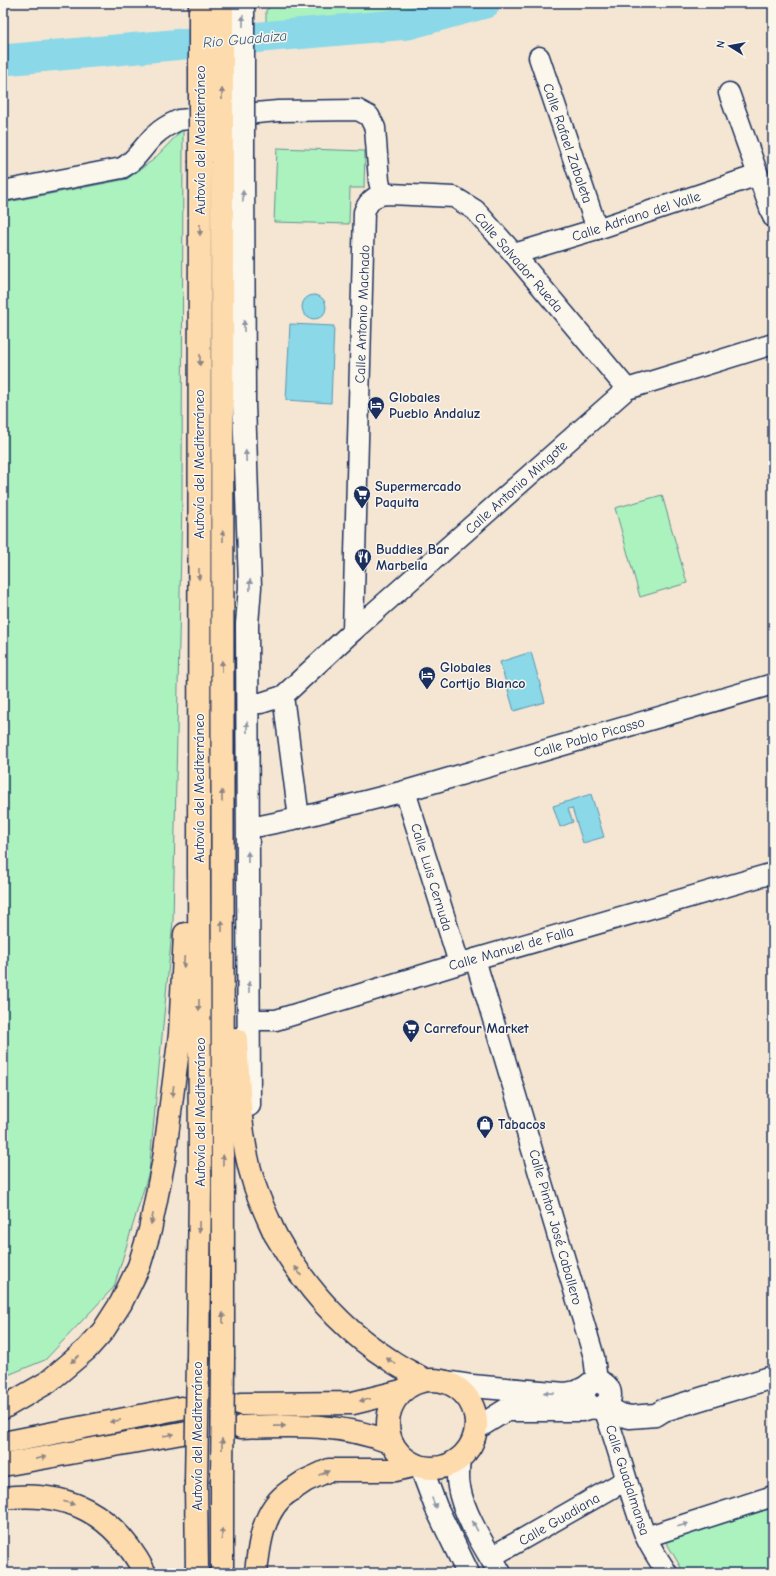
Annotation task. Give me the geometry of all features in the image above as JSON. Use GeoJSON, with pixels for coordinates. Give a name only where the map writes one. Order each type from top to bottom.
{"type":"FeatureCollection","features":[{"type":"Feature","properties":{"kind":"main road","name":"Autovía del Mediterráneo"},"geometry":{"type":"LineString","coordinates":[[197,1573],[196,1483],[200,1188],[200,3]]}},
{"type":"Feature","properties":{"kind":"main road","name":"Autovía del Mediterráneo"},"geometry":{"type":"LineString","coordinates":[[222,3],[232,159],[222,965],[222,1573]]}},
{"type":"Feature","properties":{"kind":"main road"},"geometry":{"type":"LineString","coordinates":[[3,1408],[48,1382],[87,1349],[103,1331],[121,1303],[138,1266],[150,1230],[164,1159],[180,1034],[186,918],[199,868]]}},
{"type":"Feature","properties":{"kind":"main road"},"geometry":{"type":"LineString","coordinates":[[222,965],[235,1016],[240,1095],[246,1149],[252,1179],[275,1234],[301,1276],[331,1312],[363,1340],[390,1360],[435,1381],[461,1391],[472,1405],[476,1416],[477,1428],[471,1446],[459,1459],[441,1468],[418,1466],[396,1470],[329,1470],[305,1481],[282,1495],[265,1523],[261,1536],[256,1573]]}},
{"type":"Feature","properties":{"kind":"main road"},"geometry":{"type":"LineString","coordinates":[[418,1466],[406,1460],[392,1443],[388,1429],[389,1415],[394,1402],[402,1391],[409,1386],[435,1381]]}},
{"type":"Feature","properties":{"kind":"main road"},"geometry":{"type":"LineString","coordinates":[[241,1404],[354,1403],[402,1391]]}},
{"type":"Feature","properties":{"kind":"main road"},"geometry":{"type":"LineString","coordinates":[[3,1443],[181,1408]]}},
{"type":"Feature","properties":{"kind":"main road"},"geometry":{"type":"LineString","coordinates":[[241,1427],[284,1425],[348,1429],[365,1433],[392,1443]]}},
{"type":"Feature","properties":{"kind":"main road"},"geometry":{"type":"LineString","coordinates":[[3,1466],[182,1433]]}},
{"type":"Feature","properties":{"kind":"main road"},"geometry":{"type":"LineString","coordinates":[[3,1498],[32,1496],[52,1498],[88,1510],[118,1532],[136,1556],[145,1573]]}},
{"type":"Feature","properties":{"kind":"street"},"geometry":{"type":"LineString","coordinates":[[243,3],[232,159],[244,403],[250,587],[247,624],[250,1020],[249,1105],[259,1169],[275,1234]]}},
{"type":"Feature","properties":{"kind":"street","name":"Calle Rafael Zabaleta"},"geometry":{"type":"LineString","coordinates":[[539,57],[597,229]]}},
{"type":"Feature","properties":{"kind":"street"},"geometry":{"type":"LineString","coordinates":[[729,93],[773,217]]}},
{"type":"Feature","properties":{"kind":"street"},"geometry":{"type":"LineString","coordinates":[[3,191],[122,168],[132,163],[155,134],[166,126],[179,120],[278,111],[352,110],[364,112],[373,122],[375,128],[379,181],[382,194]]}},
{"type":"Feature","properties":{"kind":"street","name":"Calle Adriano del Valle"},"geometry":{"type":"LineString","coordinates":[[514,254],[597,229],[758,175]]}},
{"type":"Feature","properties":{"kind":"street","name":"Calle Antonio Machado"},"geometry":{"type":"LineString","coordinates":[[353,632],[364,212],[371,199],[382,194]]}},
{"type":"Feature","properties":{"kind":"street","name":"Calle Salvador Rueda"},"geometry":{"type":"LineString","coordinates":[[382,194],[454,197],[475,210],[514,254],[627,389]]}},
{"type":"Feature","properties":{"kind":"street","name":"Calle Antonio Mingote"},"geometry":{"type":"LineString","coordinates":[[247,703],[261,703],[283,696],[627,389],[773,344]]}},
{"type":"Feature","properties":{"kind":"street","name":"Calle Pablo Picasso"},"geometry":{"type":"LineString","coordinates":[[248,826],[260,826],[299,818],[405,791],[773,684]]}},
{"type":"Feature","properties":{"kind":"street"},"geometry":{"type":"LineString","coordinates":[[283,696],[299,818]]}},
{"type":"Feature","properties":{"kind":"street","name":"Calle Luis Cernuda"},"geometry":{"type":"LineString","coordinates":[[405,791],[467,961]]}},
{"type":"Feature","properties":{"kind":"street","name":"Calle Manuel de Falla"},"geometry":{"type":"LineString","coordinates":[[250,1020],[276,1020],[467,961],[773,872]]}},
{"type":"Feature","properties":{"kind":"street","name":"Calle Pintor José Caballero"},"geometry":{"type":"LineString","coordinates":[[467,961],[594,1357],[599,1396]]}},
{"type":"Feature","properties":{"kind":"street"},"geometry":{"type":"LineString","coordinates":[[435,1381],[472,1386],[565,1394],[576,1392],[599,1396],[621,1416],[630,1417],[656,1415],[664,1410],[773,1377]]}},
{"type":"Feature","properties":{"kind":"street"},"geometry":{"type":"LineString","coordinates":[[477,1428],[506,1410],[582,1410],[599,1396]]}},
{"type":"Feature","properties":{"kind":"street","name":"Calle Guadalmansa"},"geometry":{"type":"LineString","coordinates":[[599,1396],[612,1430],[626,1480],[646,1537],[667,1573]]}},
{"type":"Feature","properties":{"kind":"street"},"geometry":{"type":"LineString","coordinates":[[459,1459],[459,1488],[466,1510],[495,1565]]}},
{"type":"Feature","properties":{"kind":"street"},"geometry":{"type":"LineString","coordinates":[[418,1466],[468,1573]]}},
{"type":"Feature","properties":{"kind":"street","name":"Calle Guadiana"},"geometry":{"type":"LineString","coordinates":[[495,1565],[626,1480]]}},
{"type":"Feature","properties":{"kind":"street"},"geometry":{"type":"LineString","coordinates":[[266,1573],[272,1529],[290,1491]]}},
{"type":"Feature","properties":{"kind":"street"},"geometry":{"type":"LineString","coordinates":[[646,1537],[773,1496]]}},
{"type":"Feature","properties":{"kind":"green space"},"geometry":{"type":"Polygon","coordinates":[[[277,3],[466,3],[386,18],[266,29],[266,10],[277,3]]]}},
{"type":"Feature","properties":{"kind":"green space"},"geometry":{"type":"Polygon","coordinates":[[[183,129],[182,501],[173,921],[149,1172],[114,1287],[45,1360],[3,1377],[3,203],[127,179],[153,160],[183,129]]]}},
{"type":"Feature","properties":{"kind":"green space"},"geometry":{"type":"Polygon","coordinates":[[[277,148],[365,151],[364,188],[350,188],[349,224],[274,222],[277,148]]]}},
{"type":"Feature","properties":{"kind":"green space"},"geometry":{"type":"Polygon","coordinates":[[[662,495],[687,583],[640,597],[615,508],[662,495]]]}},
{"type":"Feature","properties":{"kind":"green space"},"geometry":{"type":"Polygon","coordinates":[[[773,1508],[773,1573],[684,1573],[664,1538],[773,1508]]]}},
{"type":"Feature","properties":{"kind":"water"},"geometry":{"type":"Polygon","coordinates":[[[314,295],[319,296],[325,302],[325,312],[319,318],[314,319],[309,318],[303,312],[302,307],[303,302],[309,296],[314,295]]]}},
{"type":"Feature","properties":{"kind":"water"},"geometry":{"type":"Polygon","coordinates":[[[290,324],[334,326],[331,403],[286,400],[290,324]]]}},
{"type":"Feature","properties":{"kind":"water"},"geometry":{"type":"Polygon","coordinates":[[[531,652],[545,702],[514,711],[500,662],[531,652]]]}},
{"type":"Feature","properties":{"kind":"water"},"geometry":{"type":"Polygon","coordinates":[[[591,794],[604,837],[583,843],[572,808],[568,809],[573,822],[560,827],[553,806],[591,794]]]}},
{"type":"Feature","properties":{"kind":"waterway","name":"Rio Guadaiza"},"geometry":{"type":"LineString","coordinates":[[3,60],[408,24],[485,3]]}},
{"type":"Feature","properties":{"kind":"place","name":"Globales Pueblo Andaluz"},"geometry":{"type":"Point","coordinates":[376,420]}},
{"type":"Feature","properties":{"kind":"place","name":"Supermercado Paquita"},"geometry":{"type":"Point","coordinates":[362,509]}},
{"type":"Feature","properties":{"kind":"place","name":"Buddies Bar Marbella"},"geometry":{"type":"Point","coordinates":[363,572]}},
{"type":"Feature","properties":{"kind":"place","name":"Globales Cortijo Blanco"},"geometry":{"type":"Point","coordinates":[427,690]}},
{"type":"Feature","properties":{"kind":"place","name":"Carrefour Market"},"geometry":{"type":"Point","coordinates":[411,1043]}},
{"type":"Feature","properties":{"kind":"place","name":"Tabacos"},"geometry":{"type":"Point","coordinates":[485,1139]}}]}
